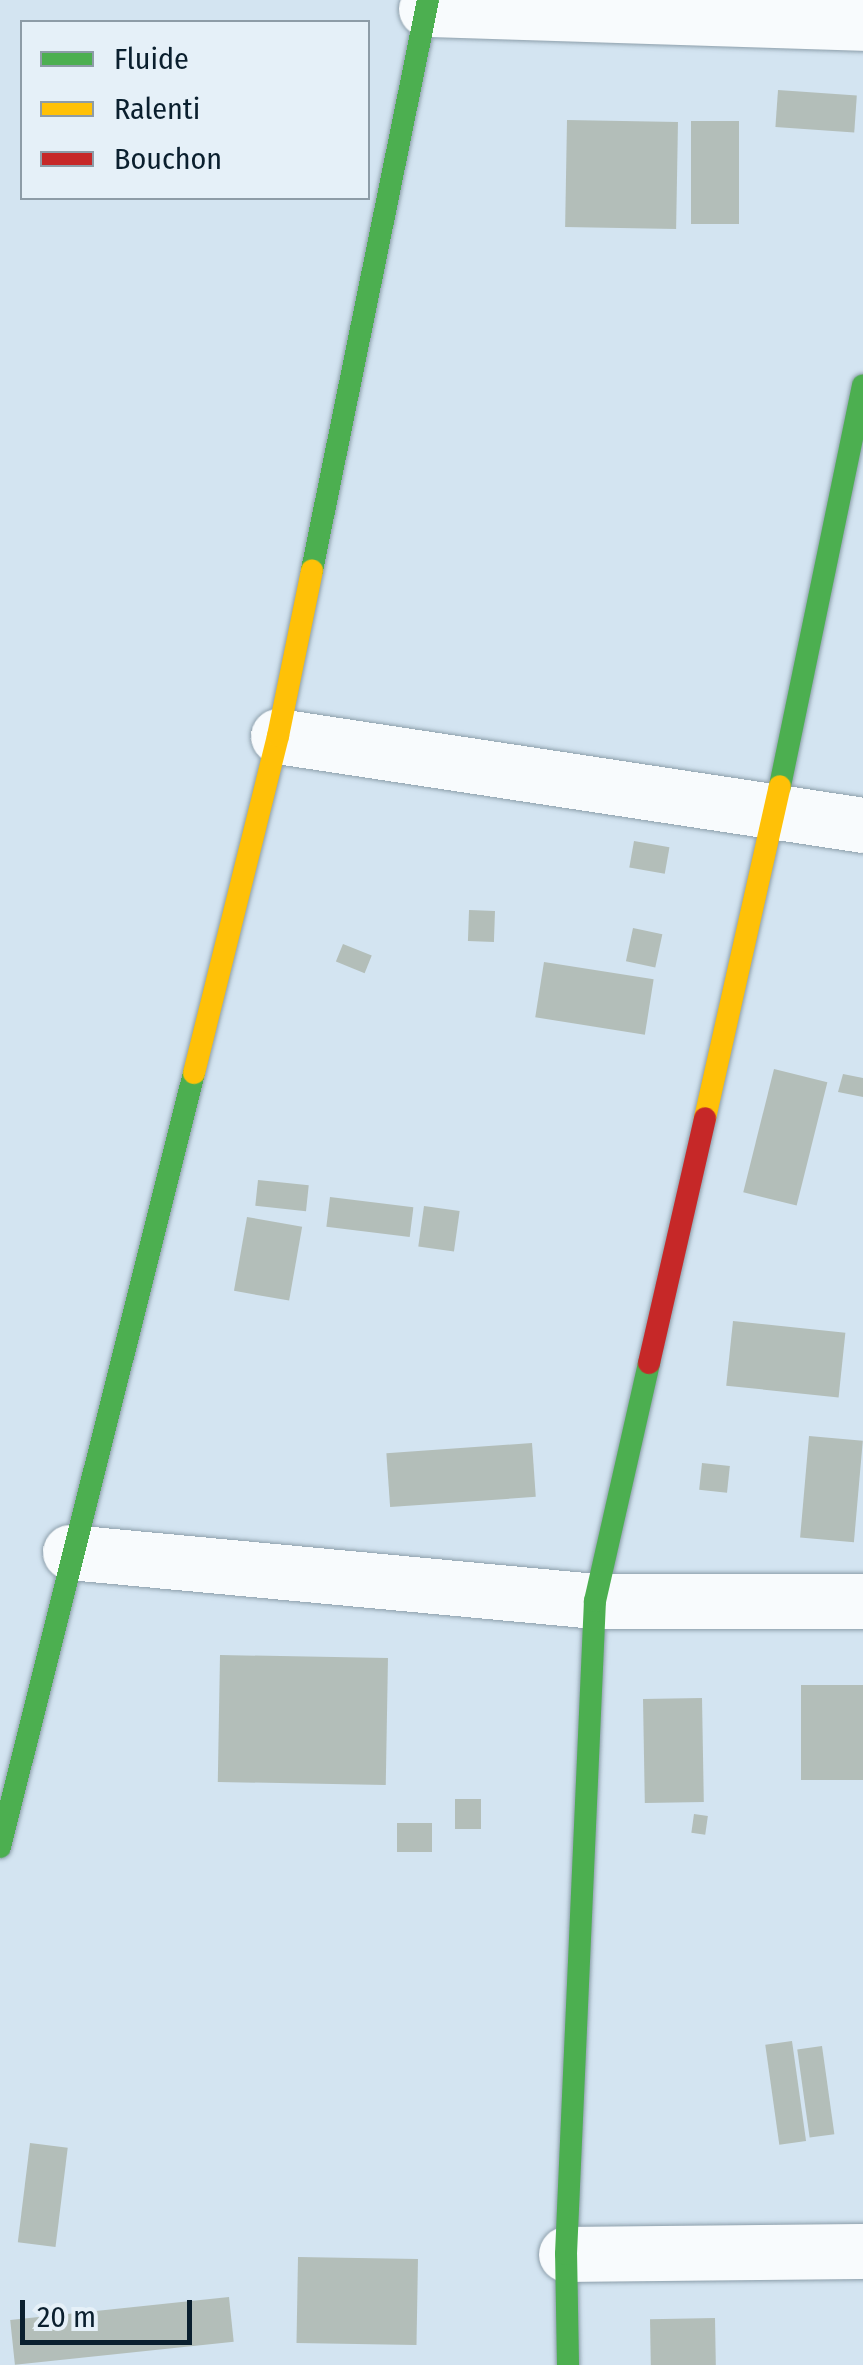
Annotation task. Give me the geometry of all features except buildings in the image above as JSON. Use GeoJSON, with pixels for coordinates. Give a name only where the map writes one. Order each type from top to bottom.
{"type":"FeatureCollection","features":[{"type":"Feature","properties":{"kind":"street"},"geometry":{"type":"LineString","coordinates":[[0,1848],[70,1552],[278,736],[427,5],[863,23]]}},
{"type":"Feature","properties":{"kind":"street"},"geometry":{"type":"LineString","coordinates":[[568,2365],[566,2254],[595,1601],[775,811],[863,386]]}},
{"type":"Feature","properties":{"kind":"street"},"geometry":{"type":"LineString","coordinates":[[278,736],[863,824]]}},
{"type":"Feature","properties":{"kind":"street"},"geometry":{"type":"LineString","coordinates":[[70,1552],[595,1601],[863,1601]]}},
{"type":"Feature","properties":{"kind":"street"},"geometry":{"type":"LineString","coordinates":[[566,2254],[863,2251]]}},
{"type":"Feature","properties":{"kind":"traffic: fast"},"geometry":{"type":"LineString","coordinates":[[312,570],[428,0]]}},
{"type":"Feature","properties":{"kind":"traffic: fast"},"geometry":{"type":"LineString","coordinates":[[780,786],[863,386]]}},
{"type":"Feature","properties":{"kind":"traffic: fast"},"geometry":{"type":"LineString","coordinates":[[0,1847],[194,1073]]}},
{"type":"Feature","properties":{"kind":"traffic: fast"},"geometry":{"type":"LineString","coordinates":[[568,2365],[566,2254],[595,1601],[649,1363]]}},
{"type":"Feature","properties":{"kind":"traffic: slow"},"geometry":{"type":"LineString","coordinates":[[194,1073],[278,736],[312,570]]}},
{"type":"Feature","properties":{"kind":"traffic: slow"},"geometry":{"type":"LineString","coordinates":[[705,1118],[780,786]]}},
{"type":"Feature","properties":{"kind":"traffic: jam"},"geometry":{"type":"LineString","coordinates":[[649,1363],[705,1118]]}}]}
